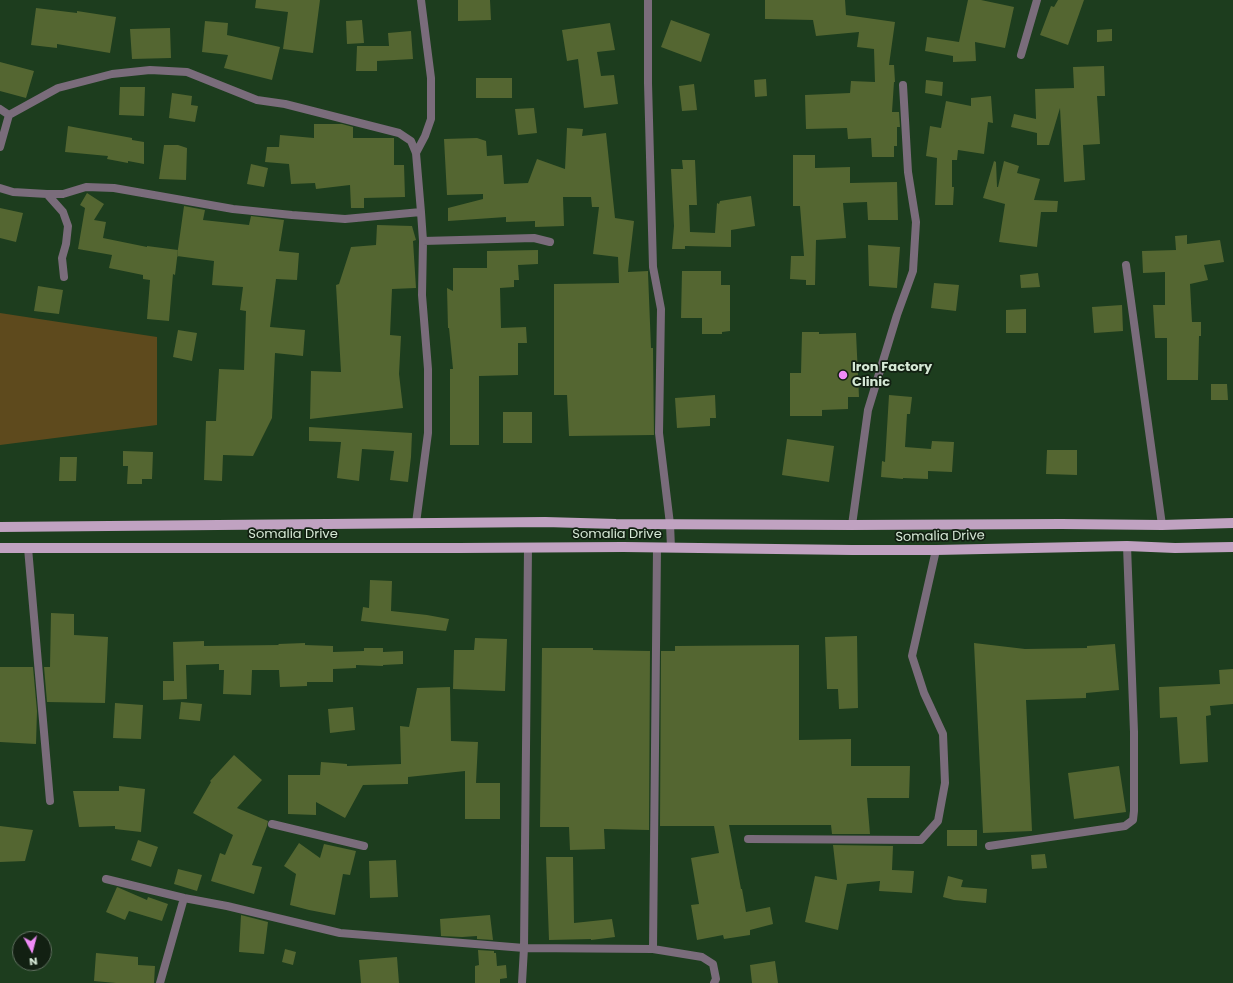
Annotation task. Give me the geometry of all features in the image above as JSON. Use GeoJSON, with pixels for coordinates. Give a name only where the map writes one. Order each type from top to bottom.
{"type":"FeatureCollection","features":[{"type":"Feature","properties":{"kind":"main road","name":"Somalia Drive"},"geometry":{"type":"LineString","coordinates":[[0,527],[546,522],[852,525],[1162,525],[1233,523]]}},
{"type":"Feature","properties":{"kind":"main road","name":"Somalia Drive"},"geometry":{"type":"LineString","coordinates":[[0,548],[670,548],[936,550],[1127,546],[1175,548],[1233,547]]}},
{"type":"Feature","properties":{"kind":"street"},"geometry":{"type":"LineString","coordinates":[[416,153],[426,136],[431,119],[431,78],[421,0]]}},
{"type":"Feature","properties":{"kind":"street"},"geometry":{"type":"LineString","coordinates":[[648,0],[653,267],[661,309],[659,433],[670,524],[670,548]]}},
{"type":"Feature","properties":{"kind":"street"},"geometry":{"type":"LineString","coordinates":[[1021,55],[1037,0]]}},
{"type":"Feature","properties":{"kind":"street"},"geometry":{"type":"LineString","coordinates":[[0,147],[8,115],[58,88],[80,81],[112,74],[150,70],[187,72],[257,100],[285,104],[399,133],[411,141],[416,153],[421,212],[423,241],[422,295],[428,369],[428,433],[416,523]]}},
{"type":"Feature","properties":{"kind":"street"},"geometry":{"type":"LineString","coordinates":[[852,525],[868,410],[897,315],[913,271],[916,222],[908,172],[903,85]]}},
{"type":"Feature","properties":{"kind":"street"},"geometry":{"type":"LineString","coordinates":[[0,109],[8,115]]}},
{"type":"Feature","properties":{"kind":"street"},"geometry":{"type":"LineString","coordinates":[[0,188],[13,192],[63,194],[86,187],[114,188],[233,209],[345,219],[421,212]]}},
{"type":"Feature","properties":{"kind":"street"},"geometry":{"type":"LineString","coordinates":[[47,194],[63,212],[68,226],[66,244],[62,258],[64,277]]}},
{"type":"Feature","properties":{"kind":"street"},"geometry":{"type":"LineString","coordinates":[[423,241],[534,238],[550,242]]}},
{"type":"Feature","properties":{"kind":"street"},"geometry":{"type":"LineString","coordinates":[[1126,265],[1162,525]]}},
{"type":"Feature","properties":{"kind":"street"},"geometry":{"type":"LineString","coordinates":[[989,846],[1125,826],[1133,820],[1134,732],[1127,546]]}},
{"type":"Feature","properties":{"kind":"street"},"geometry":{"type":"LineString","coordinates":[[28,548],[50,801]]}},
{"type":"Feature","properties":{"kind":"street"},"geometry":{"type":"LineString","coordinates":[[522,983],[524,948],[528,548]]}},
{"type":"Feature","properties":{"kind":"street"},"geometry":{"type":"LineString","coordinates":[[653,949],[657,548]]}},
{"type":"Feature","properties":{"kind":"street"},"geometry":{"type":"LineString","coordinates":[[748,839],[922,840],[938,820],[945,783],[943,734],[924,694],[912,656],[936,550]]}},
{"type":"Feature","properties":{"kind":"street"},"geometry":{"type":"LineString","coordinates":[[272,824],[364,846]]}},
{"type":"Feature","properties":{"kind":"street"},"geometry":{"type":"LineString","coordinates":[[106,878],[184,898],[227,906],[340,933],[524,948],[653,949],[702,957],[713,964],[716,979],[714,983]]}},
{"type":"Feature","properties":{"kind":"street"},"geometry":{"type":"LineString","coordinates":[[160,983],[184,898]]}},
{"type":"Feature","properties":{"kind":"shaded area"},"geometry":{"type":"Polygon","coordinates":[[[0,313],[157,337],[157,425],[0,445],[0,313]]]}},
{"type":"Feature","properties":{"kind":"building"},"geometry":{"type":"Polygon","coordinates":[[[256,0],[320,0],[313,53],[283,49],[288,12],[255,8],[256,0]]]}},
{"type":"Feature","properties":{"kind":"building"},"geometry":{"type":"Polygon","coordinates":[[[458,0],[490,0],[491,20],[458,21],[458,0]]]}},
{"type":"Feature","properties":{"kind":"building"},"geometry":{"type":"Polygon","coordinates":[[[765,0],[845,0],[846,15],[895,22],[889,65],[894,65],[895,82],[892,112],[899,112],[900,127],[897,127],[897,146],[894,146],[894,157],[872,157],[871,138],[848,139],[847,128],[806,129],[805,95],[850,93],[851,81],[875,82],[874,49],[857,47],[859,32],[816,36],[813,20],[765,19],[765,0]]]}},
{"type":"Feature","properties":{"kind":"building"},"geometry":{"type":"Polygon","coordinates":[[[968,0],[981,0],[1014,7],[1005,48],[975,42],[976,61],[953,62],[953,56],[925,51],[927,37],[959,42],[968,0]]]}},
{"type":"Feature","properties":{"kind":"building"},"geometry":{"type":"Polygon","coordinates":[[[1058,0],[1084,0],[1068,45],[1040,35],[1051,6],[1054,7],[1058,0]]]}},
{"type":"Feature","properties":{"kind":"building"},"geometry":{"type":"Polygon","coordinates":[[[36,8],[77,13],[77,11],[116,17],[110,53],[57,44],[57,48],[31,45],[36,8]]]}},
{"type":"Feature","properties":{"kind":"building"},"geometry":{"type":"Polygon","coordinates":[[[362,20],[364,43],[347,44],[346,21],[362,20]]]}},
{"type":"Feature","properties":{"kind":"building"},"geometry":{"type":"Polygon","coordinates":[[[671,20],[710,34],[701,62],[661,47],[671,20]]]}},
{"type":"Feature","properties":{"kind":"building"},"geometry":{"type":"Polygon","coordinates":[[[205,21],[228,23],[227,35],[280,47],[272,80],[224,68],[228,55],[202,52],[205,21]]]}},
{"type":"Feature","properties":{"kind":"building"},"geometry":{"type":"Polygon","coordinates":[[[610,23],[615,50],[597,52],[601,76],[614,75],[618,104],[584,108],[578,59],[567,61],[562,30],[610,23]]]}},
{"type":"Feature","properties":{"kind":"building"},"geometry":{"type":"Polygon","coordinates":[[[170,28],[171,58],[132,59],[130,29],[170,28]]]}},
{"type":"Feature","properties":{"kind":"building"},"geometry":{"type":"Polygon","coordinates":[[[1112,29],[1112,41],[1097,42],[1097,30],[1112,29]]]}},
{"type":"Feature","properties":{"kind":"building"},"geometry":{"type":"Polygon","coordinates":[[[411,31],[413,59],[377,61],[377,71],[356,71],[357,46],[389,46],[388,33],[411,31]]]}},
{"type":"Feature","properties":{"kind":"building"},"geometry":{"type":"Polygon","coordinates":[[[0,62],[34,71],[26,98],[0,91],[0,62]]]}},
{"type":"Feature","properties":{"kind":"building"},"geometry":{"type":"Polygon","coordinates":[[[1104,66],[1105,96],[1097,96],[1100,144],[1083,145],[1085,180],[1064,182],[1060,108],[1049,145],[1037,145],[1037,133],[1011,127],[1014,114],[1036,119],[1035,89],[1074,88],[1073,67],[1104,66]]]}},
{"type":"Feature","properties":{"kind":"building"},"geometry":{"type":"Polygon","coordinates":[[[476,78],[512,78],[512,98],[476,98],[476,78]]]}},
{"type":"Feature","properties":{"kind":"building"},"geometry":{"type":"Polygon","coordinates":[[[766,79],[767,96],[755,97],[754,80],[766,79]]]}},
{"type":"Feature","properties":{"kind":"building"},"geometry":{"type":"Polygon","coordinates":[[[926,80],[943,82],[942,96],[925,93],[926,80]]]}},
{"type":"Feature","properties":{"kind":"building"},"geometry":{"type":"Polygon","coordinates":[[[694,84],[697,110],[682,111],[679,86],[694,84]]]}},
{"type":"Feature","properties":{"kind":"building"},"geometry":{"type":"Polygon","coordinates":[[[120,87],[145,87],[144,116],[119,115],[120,87]]]}},
{"type":"Feature","properties":{"kind":"building"},"geometry":{"type":"Polygon","coordinates":[[[172,93],[192,96],[191,105],[198,106],[195,122],[169,118],[172,93]]]}},
{"type":"Feature","properties":{"kind":"building"},"geometry":{"type":"Polygon","coordinates":[[[991,96],[993,123],[988,122],[984,154],[958,150],[957,160],[952,160],[952,187],[954,187],[953,205],[935,205],[937,158],[926,156],[930,126],[941,128],[946,101],[971,106],[971,98],[991,96]]]}},
{"type":"Feature","properties":{"kind":"building"},"geometry":{"type":"Polygon","coordinates":[[[534,108],[537,133],[518,135],[515,109],[534,108]]]}},
{"type":"Feature","properties":{"kind":"building"},"geometry":{"type":"Polygon","coordinates":[[[314,124],[342,124],[353,127],[353,138],[394,138],[394,165],[404,165],[405,197],[364,198],[364,208],[351,208],[350,185],[316,189],[315,183],[291,184],[289,164],[265,162],[267,147],[279,147],[280,135],[314,138],[314,124]]]}},
{"type":"Feature","properties":{"kind":"building"},"geometry":{"type":"Polygon","coordinates":[[[68,126],[132,138],[132,140],[144,142],[144,164],[107,159],[108,156],[65,152],[68,126]]]}},
{"type":"Feature","properties":{"kind":"building"},"geometry":{"type":"Polygon","coordinates":[[[567,128],[583,129],[582,136],[606,133],[615,218],[634,221],[628,272],[648,271],[651,348],[653,348],[654,435],[569,436],[567,395],[554,395],[554,284],[619,283],[618,257],[593,254],[599,207],[592,207],[591,197],[563,197],[564,226],[535,227],[535,221],[506,222],[506,217],[448,221],[448,208],[483,199],[483,194],[447,195],[444,139],[477,138],[486,141],[487,156],[502,155],[504,184],[528,183],[537,159],[565,169],[567,128]]]}},
{"type":"Feature","properties":{"kind":"building"},"geometry":{"type":"Polygon","coordinates":[[[164,145],[178,145],[187,148],[186,180],[159,179],[164,145]]]}},
{"type":"Feature","properties":{"kind":"building"},"geometry":{"type":"Polygon","coordinates":[[[793,155],[815,155],[815,168],[850,167],[850,183],[897,182],[898,220],[868,220],[867,202],[843,203],[846,238],[816,240],[815,285],[806,285],[806,280],[790,279],[791,256],[804,256],[800,206],[793,206],[793,155]]]}},
{"type":"Feature","properties":{"kind":"building"},"geometry":{"type":"Polygon","coordinates":[[[682,160],[695,160],[697,205],[689,205],[690,232],[715,233],[717,203],[719,204],[720,201],[751,196],[755,226],[731,230],[731,247],[685,246],[685,249],[672,249],[674,226],[671,169],[683,169],[682,160]]]}},
{"type":"Feature","properties":{"kind":"building"},"geometry":{"type":"Polygon","coordinates":[[[994,161],[996,162],[997,187],[1004,161],[1019,166],[1017,173],[1040,179],[1034,200],[1058,201],[1057,212],[1041,212],[1037,247],[999,242],[1005,204],[983,198],[994,161]]]}},
{"type":"Feature","properties":{"kind":"building"},"geometry":{"type":"Polygon","coordinates":[[[251,164],[268,168],[264,187],[247,184],[251,164]]]}},
{"type":"Feature","properties":{"kind":"building"},"geometry":{"type":"Polygon","coordinates":[[[87,193],[104,204],[94,220],[106,222],[103,238],[147,247],[178,250],[175,275],[173,274],[169,321],[147,319],[150,280],[143,279],[143,275],[109,268],[112,255],[78,249],[85,208],[80,205],[87,193]]]}},
{"type":"Feature","properties":{"kind":"building"},"geometry":{"type":"Polygon","coordinates":[[[184,206],[205,210],[203,220],[249,225],[251,216],[284,220],[279,251],[299,253],[297,280],[276,279],[270,327],[305,330],[303,356],[275,353],[272,418],[253,456],[223,455],[222,481],[204,480],[206,421],[216,421],[219,369],[244,370],[246,311],[240,310],[243,287],[212,285],[214,261],[177,256],[184,206]]]}},
{"type":"Feature","properties":{"kind":"building"},"geometry":{"type":"Polygon","coordinates":[[[0,208],[23,213],[16,242],[0,238],[0,208]]]}},
{"type":"Feature","properties":{"kind":"building"},"geometry":{"type":"Polygon","coordinates":[[[377,225],[412,226],[416,240],[413,241],[416,288],[392,289],[390,335],[401,336],[399,374],[403,408],[310,419],[311,371],[341,372],[336,285],[339,284],[351,247],[376,245],[377,225]]]}},
{"type":"Feature","properties":{"kind":"building"},"geometry":{"type":"Polygon","coordinates":[[[1187,235],[1187,244],[1220,240],[1224,262],[1204,265],[1208,280],[1190,284],[1192,322],[1201,322],[1201,336],[1199,336],[1198,380],[1167,380],[1167,338],[1155,338],[1153,305],[1165,305],[1165,272],[1143,273],[1142,251],[1176,250],[1175,236],[1187,235]]]}},
{"type":"Feature","properties":{"kind":"building"},"geometry":{"type":"Polygon","coordinates":[[[868,245],[900,247],[897,288],[869,286],[868,245]]]}},
{"type":"Feature","properties":{"kind":"building"},"geometry":{"type":"Polygon","coordinates":[[[538,250],[538,264],[518,265],[519,280],[514,280],[514,287],[500,288],[501,328],[526,327],[527,343],[518,343],[518,375],[479,376],[479,445],[450,445],[450,369],[453,369],[448,328],[447,288],[453,291],[453,268],[487,268],[487,251],[538,250]]]}},
{"type":"Feature","properties":{"kind":"building"},"geometry":{"type":"Polygon","coordinates":[[[682,271],[721,271],[721,285],[730,285],[730,331],[722,332],[722,334],[702,334],[702,318],[681,318],[682,271]]]}},
{"type":"Feature","properties":{"kind":"building"},"geometry":{"type":"Polygon","coordinates":[[[1038,273],[1040,287],[1021,288],[1020,275],[1038,273]]]}},
{"type":"Feature","properties":{"kind":"building"},"geometry":{"type":"Polygon","coordinates":[[[934,283],[959,285],[956,311],[931,308],[934,283]]]}},
{"type":"Feature","properties":{"kind":"building"},"geometry":{"type":"Polygon","coordinates":[[[38,286],[63,290],[59,314],[34,311],[38,286]]]}},
{"type":"Feature","properties":{"kind":"building"},"geometry":{"type":"Polygon","coordinates":[[[1122,305],[1123,331],[1094,333],[1092,307],[1122,305]]]}},
{"type":"Feature","properties":{"kind":"building"},"geometry":{"type":"Polygon","coordinates":[[[1026,309],[1026,333],[1006,333],[1006,310],[1026,309]]]}},
{"type":"Feature","properties":{"kind":"building"},"geometry":{"type":"Polygon","coordinates":[[[178,330],[197,333],[192,361],[173,357],[178,330]]]}},
{"type":"Feature","properties":{"kind":"building"},"geometry":{"type":"Polygon","coordinates":[[[802,332],[819,332],[819,334],[856,333],[859,397],[848,397],[848,409],[822,410],[822,416],[790,416],[790,373],[801,373],[802,332]]]}},
{"type":"Feature","properties":{"kind":"building"},"geometry":{"type":"Polygon","coordinates":[[[1211,384],[1227,384],[1228,400],[1211,400],[1211,384]]]}},
{"type":"Feature","properties":{"kind":"building"},"geometry":{"type":"Polygon","coordinates":[[[715,395],[716,418],[710,418],[710,426],[677,428],[675,398],[715,395]]]}},
{"type":"Feature","properties":{"kind":"building"},"geometry":{"type":"Polygon","coordinates":[[[889,395],[912,397],[910,414],[907,414],[905,447],[931,449],[932,441],[954,442],[952,472],[928,471],[928,479],[881,477],[882,461],[885,462],[889,395]]]}},
{"type":"Feature","properties":{"kind":"building"},"geometry":{"type":"Polygon","coordinates":[[[503,412],[532,412],[532,443],[503,443],[503,412]]]}},
{"type":"Feature","properties":{"kind":"building"},"geometry":{"type":"Polygon","coordinates":[[[309,427],[412,433],[408,482],[390,480],[394,451],[362,449],[359,481],[337,478],[341,442],[309,441],[309,427]]]}},
{"type":"Feature","properties":{"kind":"building"},"geometry":{"type":"Polygon","coordinates":[[[787,439],[834,446],[829,482],[782,475],[787,439]]]}},
{"type":"Feature","properties":{"kind":"building"},"geometry":{"type":"Polygon","coordinates":[[[1047,450],[1077,450],[1077,475],[1046,474],[1047,450]]]}},
{"type":"Feature","properties":{"kind":"building"},"geometry":{"type":"Polygon","coordinates":[[[123,451],[153,452],[152,479],[142,479],[142,484],[127,484],[128,466],[123,466],[123,451]]]}},
{"type":"Feature","properties":{"kind":"building"},"geometry":{"type":"Polygon","coordinates":[[[60,457],[77,457],[76,481],[59,481],[60,457]]]}},
{"type":"Feature","properties":{"kind":"building"},"geometry":{"type":"Polygon","coordinates":[[[370,580],[392,581],[391,611],[449,619],[446,631],[361,621],[363,607],[369,608],[370,580]]]}},
{"type":"Feature","properties":{"kind":"building"},"geometry":{"type":"Polygon","coordinates":[[[51,613],[74,614],[74,635],[108,637],[105,703],[47,702],[44,667],[50,667],[51,613]]]}},
{"type":"Feature","properties":{"kind":"building"},"geometry":{"type":"Polygon","coordinates":[[[857,636],[858,708],[839,709],[838,689],[827,689],[825,637],[857,636]]]}},
{"type":"Feature","properties":{"kind":"building"},"geometry":{"type":"Polygon","coordinates":[[[475,638],[507,639],[505,691],[453,689],[454,650],[474,650],[475,638]]]}},
{"type":"Feature","properties":{"kind":"building"},"geometry":{"type":"Polygon","coordinates":[[[204,641],[204,646],[279,645],[278,644],[305,643],[305,645],[333,646],[333,652],[364,651],[364,648],[383,648],[383,652],[403,651],[403,664],[383,666],[356,665],[356,668],[333,669],[333,682],[307,682],[307,686],[280,687],[279,670],[252,670],[251,695],[223,694],[224,670],[219,670],[219,664],[186,665],[187,699],[163,700],[163,681],[174,681],[173,642],[204,641]]]}},
{"type":"Feature","properties":{"kind":"building"},"geometry":{"type":"Polygon","coordinates":[[[974,643],[1025,649],[1087,648],[1087,646],[1115,644],[1119,690],[1086,693],[1086,698],[1026,700],[1032,831],[983,833],[974,643]]]}},
{"type":"Feature","properties":{"kind":"building"},"geometry":{"type":"Polygon","coordinates":[[[799,645],[799,740],[851,739],[851,766],[910,766],[909,798],[867,798],[870,834],[832,834],[831,825],[729,825],[746,912],[770,907],[773,924],[750,930],[750,935],[724,939],[723,935],[697,940],[691,905],[699,904],[691,858],[719,853],[714,826],[660,826],[661,651],[675,651],[675,646],[799,645]]]}},
{"type":"Feature","properties":{"kind":"building"},"geometry":{"type":"Polygon","coordinates":[[[542,648],[593,648],[593,650],[650,651],[649,830],[604,829],[605,849],[570,850],[569,827],[540,827],[542,648]]]}},
{"type":"Feature","properties":{"kind":"building"},"geometry":{"type":"Polygon","coordinates":[[[0,667],[33,667],[37,711],[36,744],[0,742],[0,667]]]}},
{"type":"Feature","properties":{"kind":"building"},"geometry":{"type":"Polygon","coordinates":[[[1233,669],[1233,704],[1210,706],[1211,715],[1206,716],[1208,762],[1180,764],[1177,717],[1160,718],[1159,687],[1220,684],[1219,670],[1233,669]]]}},
{"type":"Feature","properties":{"kind":"building"},"geometry":{"type":"Polygon","coordinates":[[[450,687],[451,741],[478,742],[476,783],[500,783],[500,819],[465,819],[465,771],[408,777],[408,784],[363,785],[345,818],[316,802],[316,815],[288,814],[288,775],[320,775],[321,762],[347,764],[347,766],[401,764],[400,726],[409,727],[417,688],[450,687]]]}},
{"type":"Feature","properties":{"kind":"building"},"geometry":{"type":"Polygon","coordinates":[[[181,702],[202,704],[200,721],[179,719],[181,702]]]}},
{"type":"Feature","properties":{"kind":"building"},"geometry":{"type":"Polygon","coordinates":[[[115,703],[143,705],[141,739],[113,738],[115,703]]]}},
{"type":"Feature","properties":{"kind":"building"},"geometry":{"type":"Polygon","coordinates":[[[353,707],[355,730],[330,733],[328,709],[353,707]]]}},
{"type":"Feature","properties":{"kind":"building"},"geometry":{"type":"Polygon","coordinates":[[[234,755],[262,780],[237,808],[268,821],[252,865],[262,867],[254,894],[211,881],[220,853],[225,855],[233,835],[193,813],[211,782],[210,781],[234,755]]]}},
{"type":"Feature","properties":{"kind":"building"},"geometry":{"type":"Polygon","coordinates":[[[1119,766],[1126,812],[1074,819],[1068,773],[1119,766]]]}},
{"type":"Feature","properties":{"kind":"building"},"geometry":{"type":"Polygon","coordinates":[[[119,786],[145,789],[141,832],[115,829],[115,826],[79,827],[73,791],[119,791],[119,786]]]}},
{"type":"Feature","properties":{"kind":"building"},"geometry":{"type":"Polygon","coordinates":[[[0,826],[33,830],[25,861],[0,862],[0,826]]]}},
{"type":"Feature","properties":{"kind":"building"},"geometry":{"type":"Polygon","coordinates":[[[947,830],[977,830],[977,846],[947,846],[947,830]]]}},
{"type":"Feature","properties":{"kind":"building"},"geometry":{"type":"Polygon","coordinates":[[[138,840],[158,847],[151,867],[131,860],[138,840]]]}},
{"type":"Feature","properties":{"kind":"building"},"geometry":{"type":"Polygon","coordinates":[[[299,843],[320,858],[324,844],[356,851],[350,875],[343,874],[335,915],[290,905],[296,874],[284,866],[299,843]]]}},
{"type":"Feature","properties":{"kind":"building"},"geometry":{"type":"Polygon","coordinates":[[[833,845],[893,846],[892,870],[914,871],[912,893],[879,891],[880,881],[847,884],[838,930],[805,922],[815,876],[837,880],[833,845]]]}},
{"type":"Feature","properties":{"kind":"building"},"geometry":{"type":"Polygon","coordinates":[[[1045,854],[1047,868],[1032,869],[1031,855],[1045,854]]]}},
{"type":"Feature","properties":{"kind":"building"},"geometry":{"type":"Polygon","coordinates":[[[546,857],[573,857],[574,923],[612,919],[615,937],[591,940],[549,940],[546,857]]]}},
{"type":"Feature","properties":{"kind":"building"},"geometry":{"type":"Polygon","coordinates":[[[396,860],[398,897],[370,898],[369,861],[396,860]]]}},
{"type":"Feature","properties":{"kind":"building"},"geometry":{"type":"Polygon","coordinates":[[[178,869],[202,875],[197,891],[174,884],[178,869]]]}},
{"type":"Feature","properties":{"kind":"building"},"geometry":{"type":"Polygon","coordinates":[[[948,876],[963,880],[961,887],[987,889],[986,903],[954,900],[943,897],[948,876]]]}},
{"type":"Feature","properties":{"kind":"building"},"geometry":{"type":"Polygon","coordinates":[[[117,887],[147,900],[148,897],[168,904],[162,921],[129,911],[125,920],[106,912],[117,887]]]}},
{"type":"Feature","properties":{"kind":"building"},"geometry":{"type":"Polygon","coordinates":[[[241,915],[268,922],[264,954],[239,952],[241,915]]]}},
{"type":"Feature","properties":{"kind":"building"},"geometry":{"type":"Polygon","coordinates":[[[490,915],[493,940],[477,939],[477,936],[441,936],[440,919],[490,915]]]}},
{"type":"Feature","properties":{"kind":"building"},"geometry":{"type":"Polygon","coordinates":[[[285,949],[296,952],[293,965],[282,962],[285,949]]]}},
{"type":"Feature","properties":{"kind":"building"},"geometry":{"type":"Polygon","coordinates":[[[478,950],[494,951],[494,953],[496,953],[497,966],[506,965],[507,978],[500,979],[500,983],[475,983],[475,966],[479,965],[478,950]]]}},
{"type":"Feature","properties":{"kind":"building"},"geometry":{"type":"Polygon","coordinates":[[[96,953],[138,957],[138,965],[155,966],[154,983],[116,983],[94,981],[96,953]]]}},
{"type":"Feature","properties":{"kind":"building"},"geometry":{"type":"Polygon","coordinates":[[[397,957],[399,983],[361,983],[359,960],[397,957]]]}},
{"type":"Feature","properties":{"kind":"building"},"geometry":{"type":"Polygon","coordinates":[[[775,961],[778,983],[752,983],[750,965],[775,961]]]}},
{"type":"Feature","properties":{"kind":"place","name":"Iron Factory Clinic"},"geometry":{"type":"Point","coordinates":[843,375]}}]}
